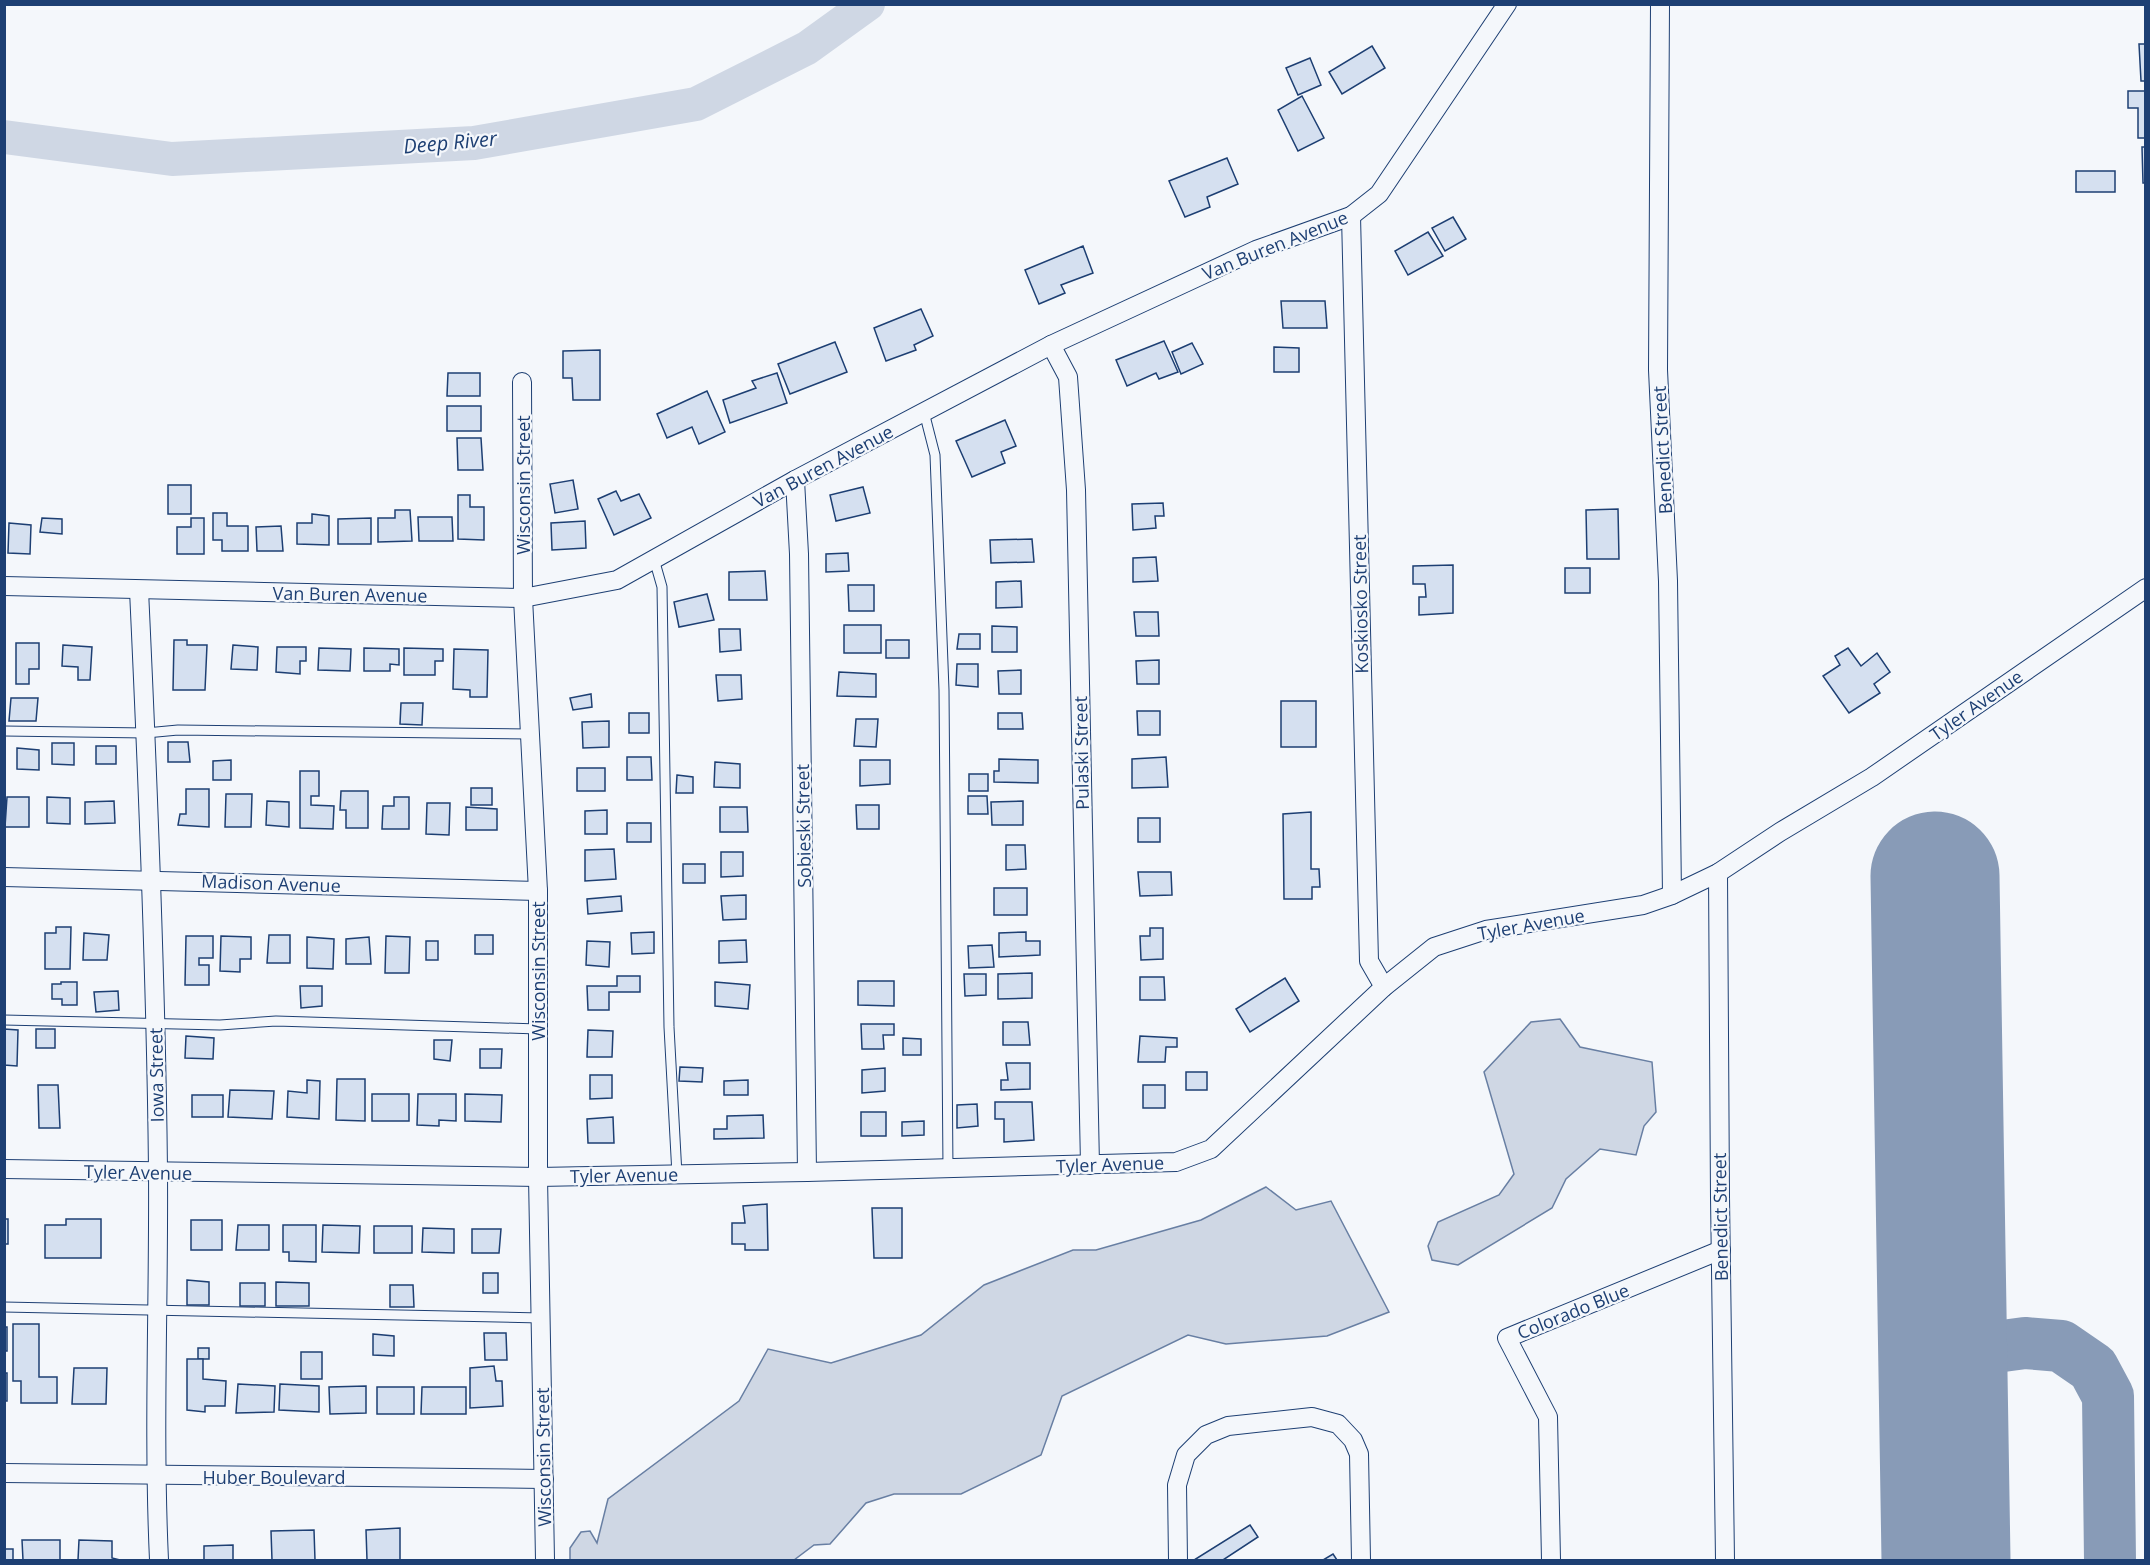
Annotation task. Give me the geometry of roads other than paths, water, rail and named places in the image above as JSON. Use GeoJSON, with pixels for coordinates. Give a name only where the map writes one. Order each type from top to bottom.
{"type":"FeatureCollection","features":[{"type":"Feature","properties":{"kind":"street","name":"Van Buren Avenue"},"geometry":{"type":"LineString","coordinates":[[4,586],[523,598],[617,580],[795,480],[1051,345],[1256,250],[1351,216],[1379,194],[1507,4]]}},
{"type":"Feature","properties":{"kind":"street","name":"Benedict Street"},"geometry":{"type":"LineString","coordinates":[[1660,4],[1658,370],[1668,581],[1672,895]]}},
{"type":"Feature","properties":{"kind":"street","name":"Koskiosko Street"},"geometry":{"type":"LineString","coordinates":[[1351,216],[1369,961],[1384,987]]}},
{"type":"Feature","properties":{"kind":"street","name":"Pulaski Street"},"geometry":{"type":"LineString","coordinates":[[1051,345],[1068,377],[1076,490],[1090,1165]]}},
{"type":"Feature","properties":{"kind":"street","name":"Wisconsin Street"},"geometry":{"type":"LineString","coordinates":[[522,382],[523,598],[538,891],[538,1177],[545,1560]]}},
{"type":"Feature","properties":{"kind":"street","name":"Sobieski Street"},"geometry":{"type":"LineString","coordinates":[[795,480],[799,554],[807,1172]]}},
{"type":"Feature","properties":{"kind":"street","name":"Tyler Avenue"},"geometry":{"type":"LineString","coordinates":[[4,1169],[538,1177],[1176,1162],[1211,1149],[1384,987],[1434,947],[1486,930],[1643,905],[1672,895],[1718,873],[1780,832],[1872,777],[2145,588]]}},
{"type":"Feature","properties":{"kind":"street","name":"Iowa Street"},"geometry":{"type":"LineString","coordinates":[[139,590],[152,880],[155,1023],[158,1172],[155,1476],[159,1560]]}},
{"type":"Feature","properties":{"kind":"street","name":"Benedict Street"},"geometry":{"type":"LineString","coordinates":[[1718,873],[1725,1560]]}},
{"type":"Feature","properties":{"kind":"street","name":"Madison Avenue"},"geometry":{"type":"LineString","coordinates":[[4,877],[538,891]]}},
{"type":"Feature","properties":{"kind":"street","name":"Colorado Blue"},"geometry":{"type":"LineString","coordinates":[[1551,1560],[1548,1417],[1507,1338],[1721,1250]]}},
{"type":"Feature","properties":{"kind":"street"},"geometry":{"type":"LineString","coordinates":[[1178,1560],[1177,1485],[1186,1455],[1206,1435],[1228,1426],[1312,1417],[1338,1424],[1353,1440],[1359,1454],[1361,1560]]}},
{"type":"Feature","properties":{"kind":"street","name":"Huber Boulevard"},"geometry":{"type":"LineString","coordinates":[[4,1473],[544,1479]]}},
{"type":"Feature","properties":{"kind":"lane"},"geometry":{"type":"LineString","coordinates":[[924,412],[935,455],[944,690],[948,1168]]}},
{"type":"Feature","properties":{"kind":"lane"},"geometry":{"type":"LineString","coordinates":[[654,559],[662,587],[669,1027],[677,1175]]}},
{"type":"Feature","properties":{"kind":"lane"},"geometry":{"type":"LineString","coordinates":[[4,731],[146,733],[178,730],[530,734]]}},
{"type":"Feature","properties":{"kind":"lane"},"geometry":{"type":"LineString","coordinates":[[4,1020],[220,1025],[276,1021],[538,1029]]}},
{"type":"Feature","properties":{"kind":"lane"},"geometry":{"type":"LineString","coordinates":[[4,1307],[541,1318]]}},
{"type":"Feature","properties":{"kind":"waterway","name":"Deep River"},"geometry":{"type":"LineString","coordinates":[[4,137],[172,159],[474,143],[696,104],[807,48],[868,4]]}}]}
